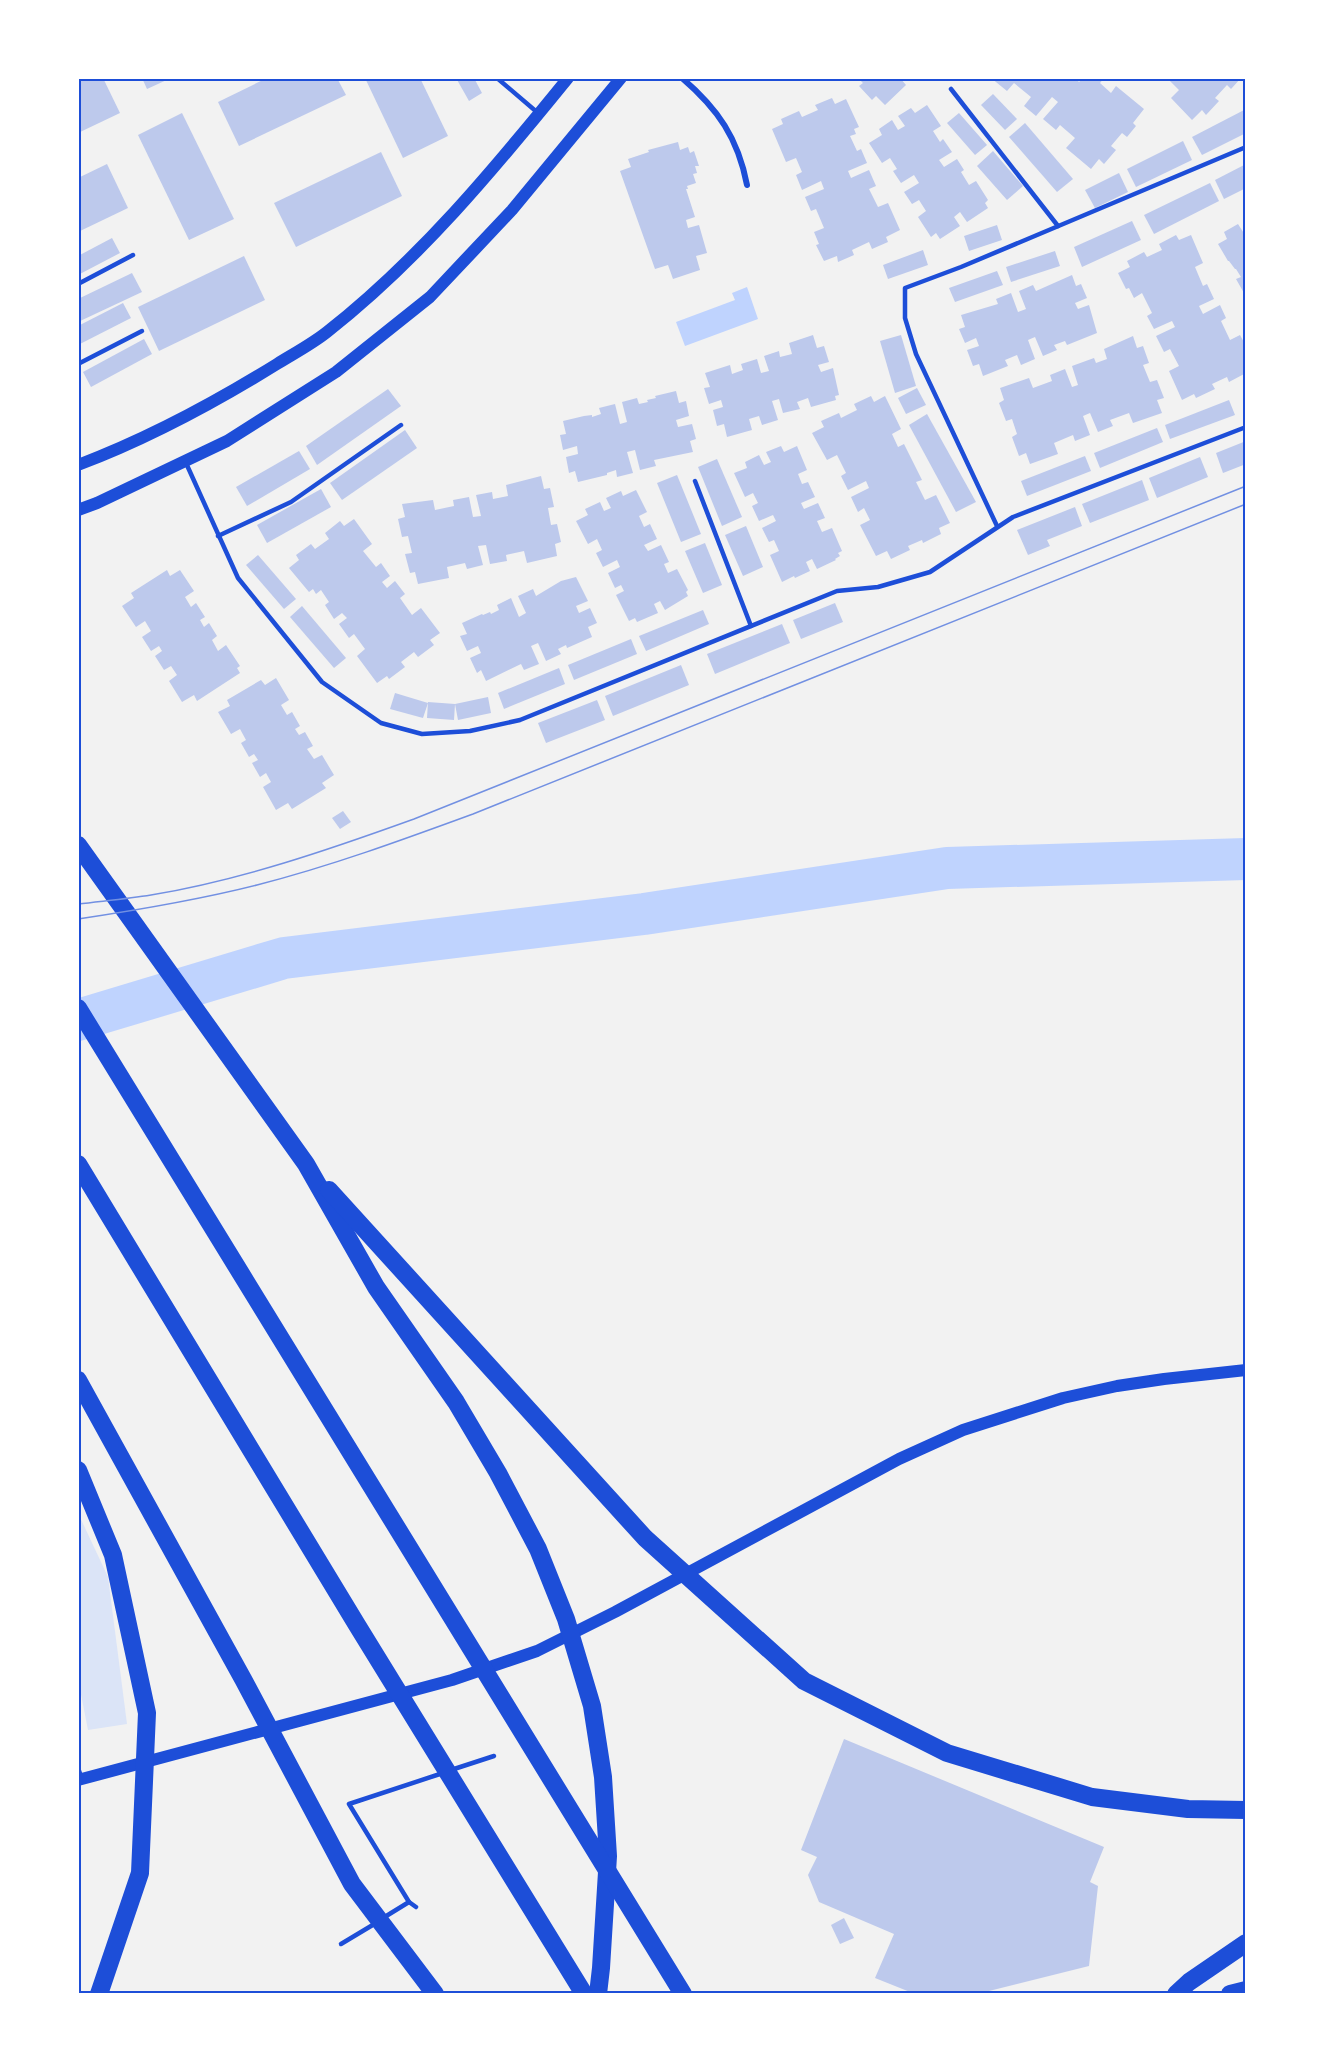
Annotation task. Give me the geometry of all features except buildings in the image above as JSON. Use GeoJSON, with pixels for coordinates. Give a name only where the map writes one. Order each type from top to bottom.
{"type":"FeatureCollection","features":[{"type":"Feature","properties":{"kind":"highway"},"geometry":{"type":"LineString","coordinates":[[78,845],[306,1164],[376,1287],[456,1402],[498,1473],[538,1549],[566,1619],[592,1706],[603,1777],[608,1856],[602,1968],[598,1994]]}},
{"type":"Feature","properties":{"kind":"highway"},"geometry":{"type":"LineString","coordinates":[[78,1008],[683,1994]]}},
{"type":"Feature","properties":{"kind":"highway"},"geometry":{"type":"LineString","coordinates":[[78,1164],[584,1994]]}},
{"type":"Feature","properties":{"kind":"highway"},"geometry":{"type":"LineString","coordinates":[[306,1164],[645,1538],[804,1682],[947,1753],[1092,1797],[1188,1809],[1246,1810]]}},
{"type":"Feature","properties":{"kind":"highway"},"geometry":{"type":"LineString","coordinates":[[78,1380],[243,1679],[352,1884],[435,1994]]}},
{"type":"Feature","properties":{"kind":"highway"},"geometry":{"type":"LineString","coordinates":[[78,1470],[113,1555],[147,1713],[140,1873],[99,1994]]}},
{"type":"Feature","properties":{"kind":"highway"},"geometry":{"type":"LineString","coordinates":[[1176,1994],[1189,1982],[1246,1943]]}},
{"type":"Feature","properties":{"kind":"highway"},"geometry":{"type":"LineString","coordinates":[[1230,1994],[1246,1990]]}},
{"type":"Feature","properties":{"kind":"main road"},"geometry":{"type":"LineString","coordinates":[[78,465],[100,457],[225,396],[326,334],[397,272],[500,162],[568,78]]}},
{"type":"Feature","properties":{"kind":"main road"},"geometry":{"type":"LineString","coordinates":[[78,510],[227,441],[336,372],[430,297],[512,210],[621,78]]}},
{"type":"Feature","properties":{"kind":"main road"},"geometry":{"type":"LineString","coordinates":[[79,1776],[452,1680],[537,1651],[615,1612],[899,1459],[973,1427],[1063,1398],[1117,1386],[1246,1370]]}},
{"type":"Feature","properties":{"kind":"street"},"geometry":{"type":"LineString","coordinates":[[682,78],[701,94],[724,123],[742,162],[747,185]]}},
{"type":"Feature","properties":{"kind":"lane"},"geometry":{"type":"LineString","coordinates":[[497,78],[539,114]]}},
{"type":"Feature","properties":{"kind":"lane"},"geometry":{"type":"LineString","coordinates":[[951,89],[1058,226]]}},
{"type":"Feature","properties":{"kind":"lane"},"geometry":{"type":"LineString","coordinates":[[997,526],[916,354],[905,318],[905,288],[1246,147]]}},
{"type":"Feature","properties":{"kind":"lane"},"geometry":{"type":"LineString","coordinates":[[78,284],[133,255]]}},
{"type":"Feature","properties":{"kind":"lane"},"geometry":{"type":"LineString","coordinates":[[78,364],[142,331]]}},
{"type":"Feature","properties":{"kind":"lane"},"geometry":{"type":"LineString","coordinates":[[218,536],[291,502],[401,425]]}},
{"type":"Feature","properties":{"kind":"lane"},"geometry":{"type":"LineString","coordinates":[[184,461],[237,578],[322,682],[381,723],[422,734],[470,731],[520,720],[837,591],[878,586],[930,572],[1013,517],[1246,427]]}},
{"type":"Feature","properties":{"kind":"lane"},"geometry":{"type":"LineString","coordinates":[[695,481],[751,626]]}},
{"type":"Feature","properties":{"kind":"lane"},"geometry":{"type":"LineString","coordinates":[[416,1907],[409,1902],[349,1804],[494,1756]]}},
{"type":"Feature","properties":{"kind":"lane"},"geometry":{"type":"LineString","coordinates":[[341,1944],[409,1902]]}},
{"type":"Feature","properties":{"kind":"shaded area"},"geometry":{"type":"Polygon","coordinates":[[[78,1513],[108,1577],[127,1724],[88,1730],[78,1679],[78,1513]]]}},
{"type":"Feature","properties":{"kind":"water"},"geometry":{"type":"Polygon","coordinates":[[[747,287],[758,319],[685,346],[676,322],[735,300],[732,293],[747,287]]]}},
{"type":"Feature","properties":{"kind":"waterway"},"geometry":{"type":"LineString","coordinates":[[78,1020],[284,958],[644,914],[947,868],[1246,859]]}},
{"type":"Feature","properties":{"kind":"tram line"},"geometry":{"type":"LineString","coordinates":[[78,904],[185,889],[251,873],[414,819],[1246,486]]}},
{"type":"Feature","properties":{"kind":"tram line"},"geometry":{"type":"LineString","coordinates":[[78,919],[168,904],[285,878],[420,833],[473,814],[1246,504]]}}]}
